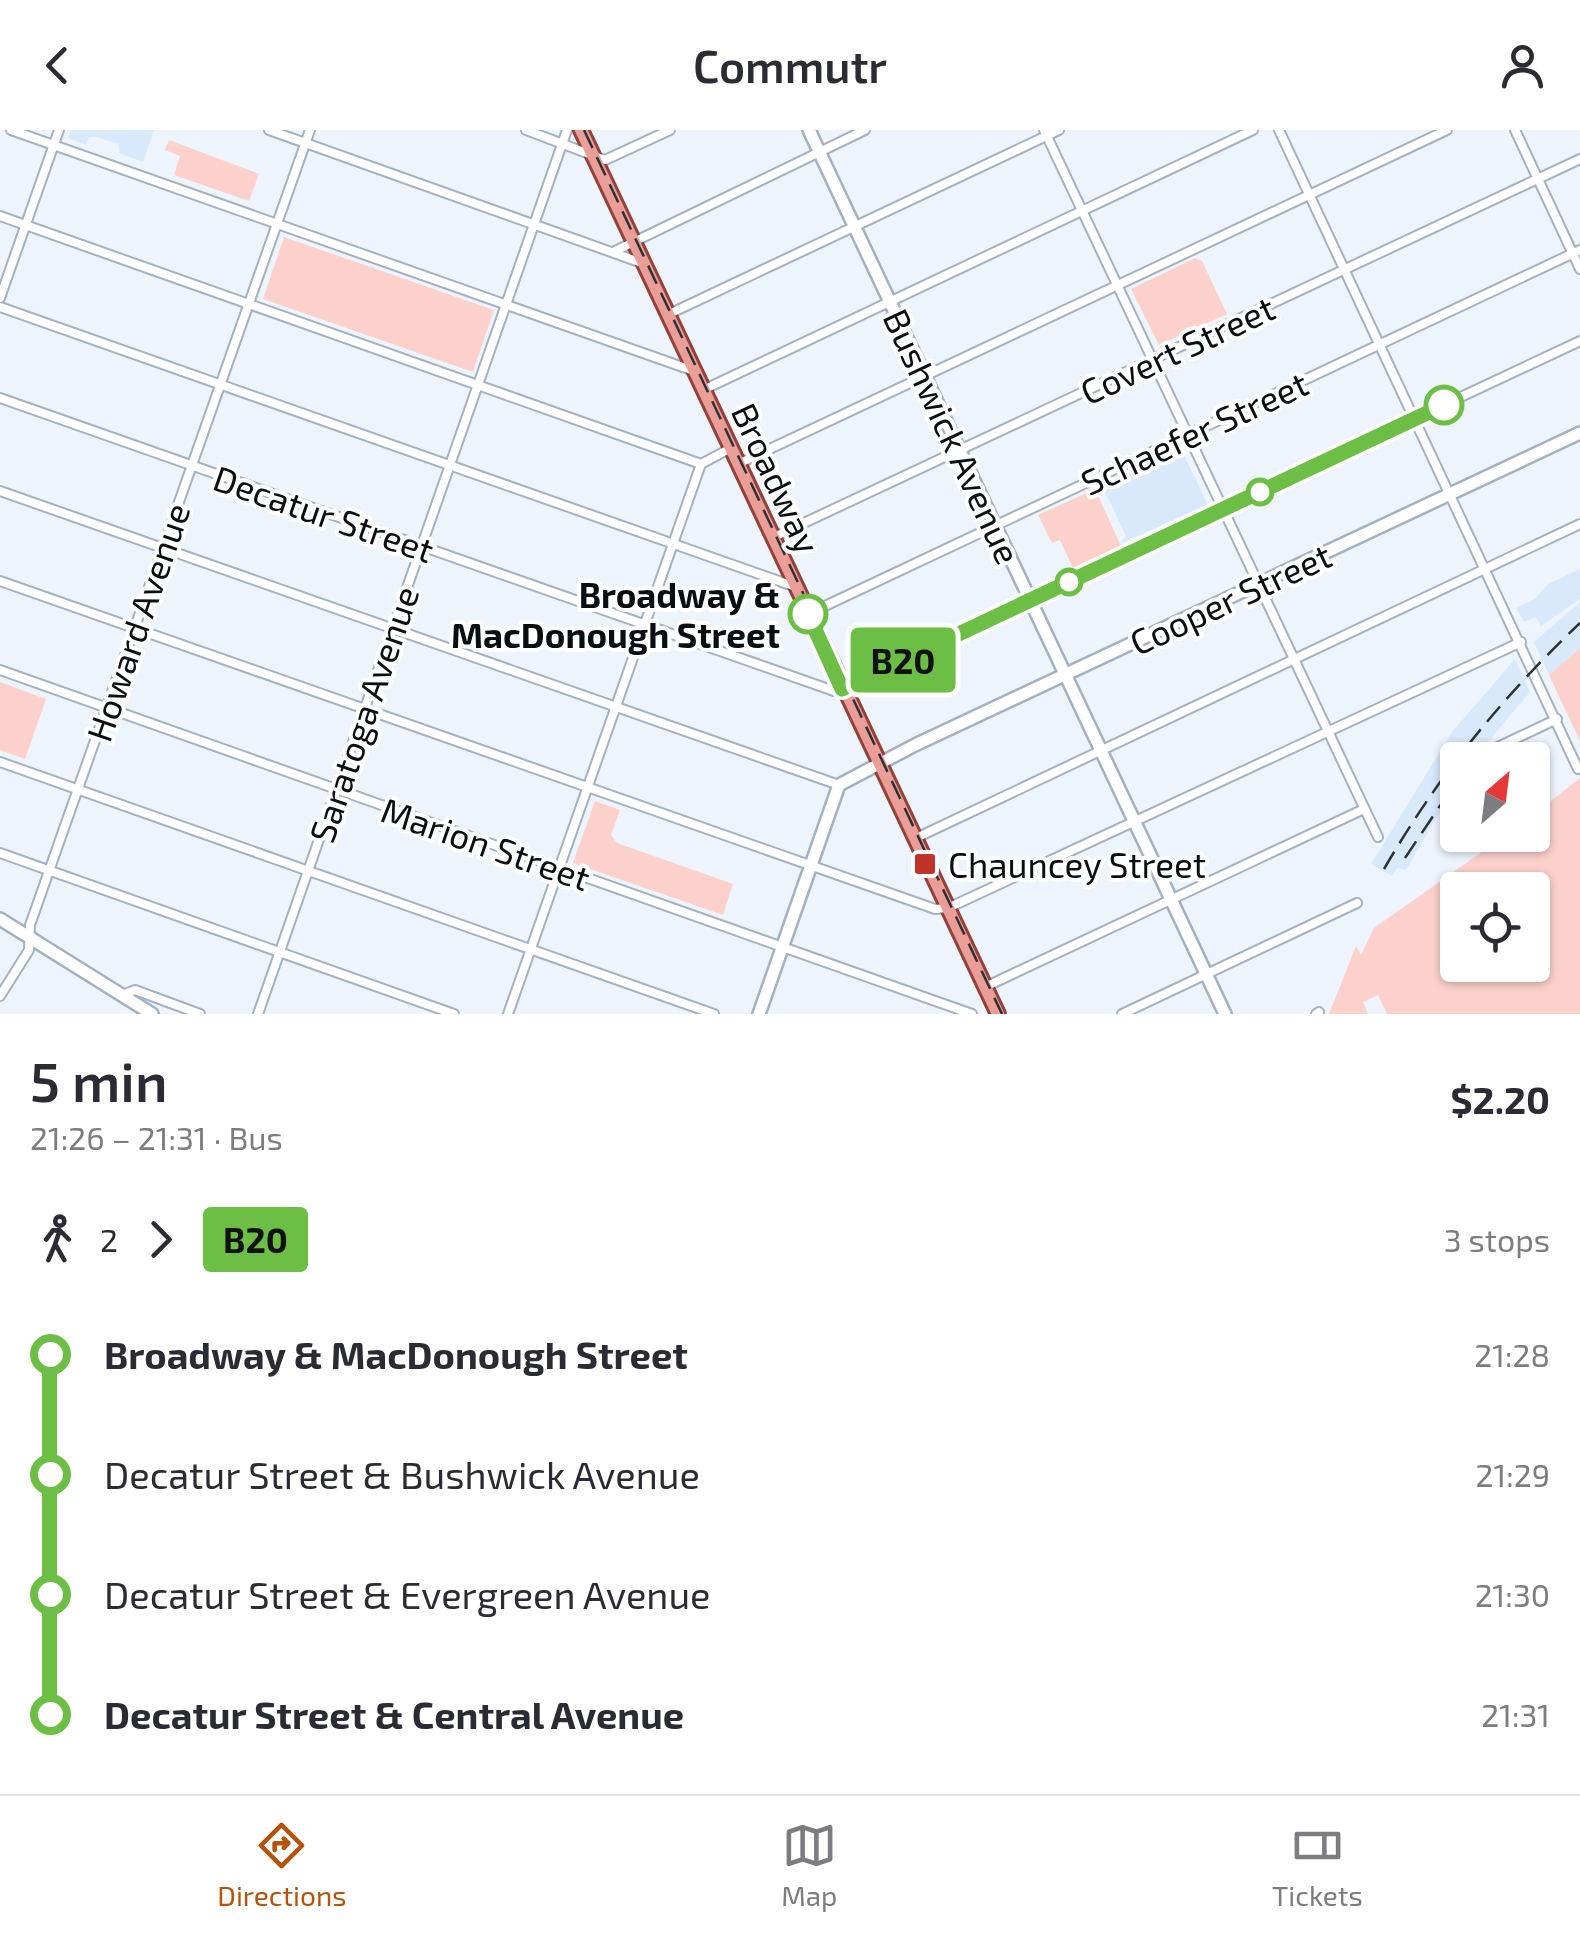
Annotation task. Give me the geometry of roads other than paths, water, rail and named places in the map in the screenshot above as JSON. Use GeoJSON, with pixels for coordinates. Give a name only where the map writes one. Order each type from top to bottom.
{"type":"FeatureCollection","features":[{"type":"Feature","properties":{"kind":"main road","name":"Broadway"},"geometry":{"type":"LineString","coordinates":[[581,130],[842,689],[916,838],[985,987],[992,1012]]}},
{"type":"Feature","properties":{"kind":"main road","name":"Bushwick Avenue"},"geometry":{"type":"LineString","coordinates":[[809,130],[1225,1014]]}},
{"type":"Feature","properties":{"kind":"main road","name":"Cooper Street"},"geometry":{"type":"LineString","coordinates":[[839,786],[1580,432]]}},
{"type":"Feature","properties":{"kind":"main road"},"geometry":{"type":"LineString","coordinates":[[759,1014],[839,786]]}},
{"type":"Feature","properties":{"kind":"main road"},"geometry":{"type":"LineString","coordinates":[[0,919],[152,1014]]}},
{"type":"Feature","properties":{"kind":"street"},"geometry":{"type":"LineString","coordinates":[[11,130],[694,371]]}},
{"type":"Feature","properties":{"kind":"street"},"geometry":{"type":"LineString","coordinates":[[0,298],[59,130]]}},
{"type":"Feature","properties":{"kind":"street"},"geometry":{"type":"LineString","coordinates":[[269,130],[642,262]]}},
{"type":"Feature","properties":{"kind":"street","name":"Howard Avenue"},"geometry":{"type":"LineString","coordinates":[[0,996],[29,950],[29,937],[49,870],[310,130]]}},
{"type":"Feature","properties":{"kind":"street"},"geometry":{"type":"LineString","coordinates":[[526,130],[605,160],[670,130]]}},
{"type":"Feature","properties":{"kind":"street","name":"Saratoga Avenue"},"geometry":{"type":"LineString","coordinates":[[258,1014],[567,130]]}},
{"type":"Feature","properties":{"kind":"street"},"geometry":{"type":"LineString","coordinates":[[615,252],[865,130]]}},
{"type":"Feature","properties":{"kind":"street"},"geometry":{"type":"LineString","coordinates":[[667,315],[1045,133],[1060,130]]}},
{"type":"Feature","properties":{"kind":"street"},"geometry":{"type":"LineString","coordinates":[[703,390],[1253,130]]}},
{"type":"Feature","properties":{"kind":"street"},"geometry":{"type":"LineString","coordinates":[[1280,130],[1578,770]]}},
{"type":"Feature","properties":{"kind":"street"},"geometry":{"type":"LineString","coordinates":[[738,464],[1447,130]]}},
{"type":"Feature","properties":{"kind":"street"},"geometry":{"type":"LineString","coordinates":[[1515,130],[1576,252],[1580,269]]}},
{"type":"Feature","properties":{"kind":"street"},"geometry":{"type":"LineString","coordinates":[[1045,133],[1378,837]]}},
{"type":"Feature","properties":{"kind":"street","name":"Covert Street"},"geometry":{"type":"LineString","coordinates":[[773,538],[1580,159]]}},
{"type":"Feature","properties":{"kind":"street"},"geometry":{"type":"LineString","coordinates":[[0,216],[701,464]]}},
{"type":"Feature","properties":{"kind":"street","name":"Schaefer Street"},"geometry":{"type":"LineString","coordinates":[[808,614],[1576,252]]}},
{"type":"Feature","properties":{"kind":"street"},"geometry":{"type":"LineString","coordinates":[[0,308],[796,588]]}},
{"type":"Feature","properties":{"kind":"street"},"geometry":{"type":"LineString","coordinates":[[842,689],[1580,341]]}},
{"type":"Feature","properties":{"kind":"street","name":"Decatur Street"},"geometry":{"type":"LineString","coordinates":[[0,398],[827,690],[842,689]]}},
{"type":"Feature","properties":{"kind":"street"},"geometry":{"type":"LineString","coordinates":[[508,1014],[701,464],[731,448]]}},
{"type":"Feature","properties":{"kind":"street"},"geometry":{"type":"LineString","coordinates":[[0,491],[839,786]]}},
{"type":"Feature","properties":{"kind":"street"},"geometry":{"type":"LineString","coordinates":[[916,838],[1580,524]]}},
{"type":"Feature","properties":{"kind":"street"},"geometry":{"type":"LineString","coordinates":[[0,581],[935,909],[948,908],[1136,824],[1521,642]]}},
{"type":"Feature","properties":{"kind":"street","name":"Marion Street"},"geometry":{"type":"LineString","coordinates":[[0,670],[972,1014]]}},
{"type":"Feature","properties":{"kind":"street"},"geometry":{"type":"LineString","coordinates":[[1507,742],[1557,719]]}},
{"type":"Feature","properties":{"kind":"street"},"geometry":{"type":"LineString","coordinates":[[0,762],[714,1014]]}},
{"type":"Feature","properties":{"kind":"street"},"geometry":{"type":"LineString","coordinates":[[985,987],[1364,808]]}},
{"type":"Feature","properties":{"kind":"street"},"geometry":{"type":"LineString","coordinates":[[0,853],[454,1014]]}},
{"type":"Feature","properties":{"kind":"street"},"geometry":{"type":"LineString","coordinates":[[1122,1014],[1357,903]]}},
{"type":"Feature","properties":{"kind":"street"},"geometry":{"type":"LineString","coordinates":[[122,995],[134,990],[200,1014]]}},
{"type":"Feature","properties":{"kind":"railway"},"geometry":{"type":"LineString","coordinates":[[584,130],[1002,1014]]}},
{"type":"Feature","properties":{"kind":"railway"},"geometry":{"type":"LineString","coordinates":[[1384,869],[1426,802],[1473,739],[1580,623]]}},
{"type":"Feature","properties":{"kind":"railway"},"geometry":{"type":"LineString","coordinates":[[1405,858],[1440,806]]}},
{"type":"Feature","properties":{"kind":"place","name":"Broadway & MacDonough Street"},"geometry":{"type":"Point","coordinates":[808,614]}},
{"type":"Feature","properties":{"kind":"place","name":"Chauncey Street"},"geometry":{"type":"Point","coordinates":[925,864]}}]}
